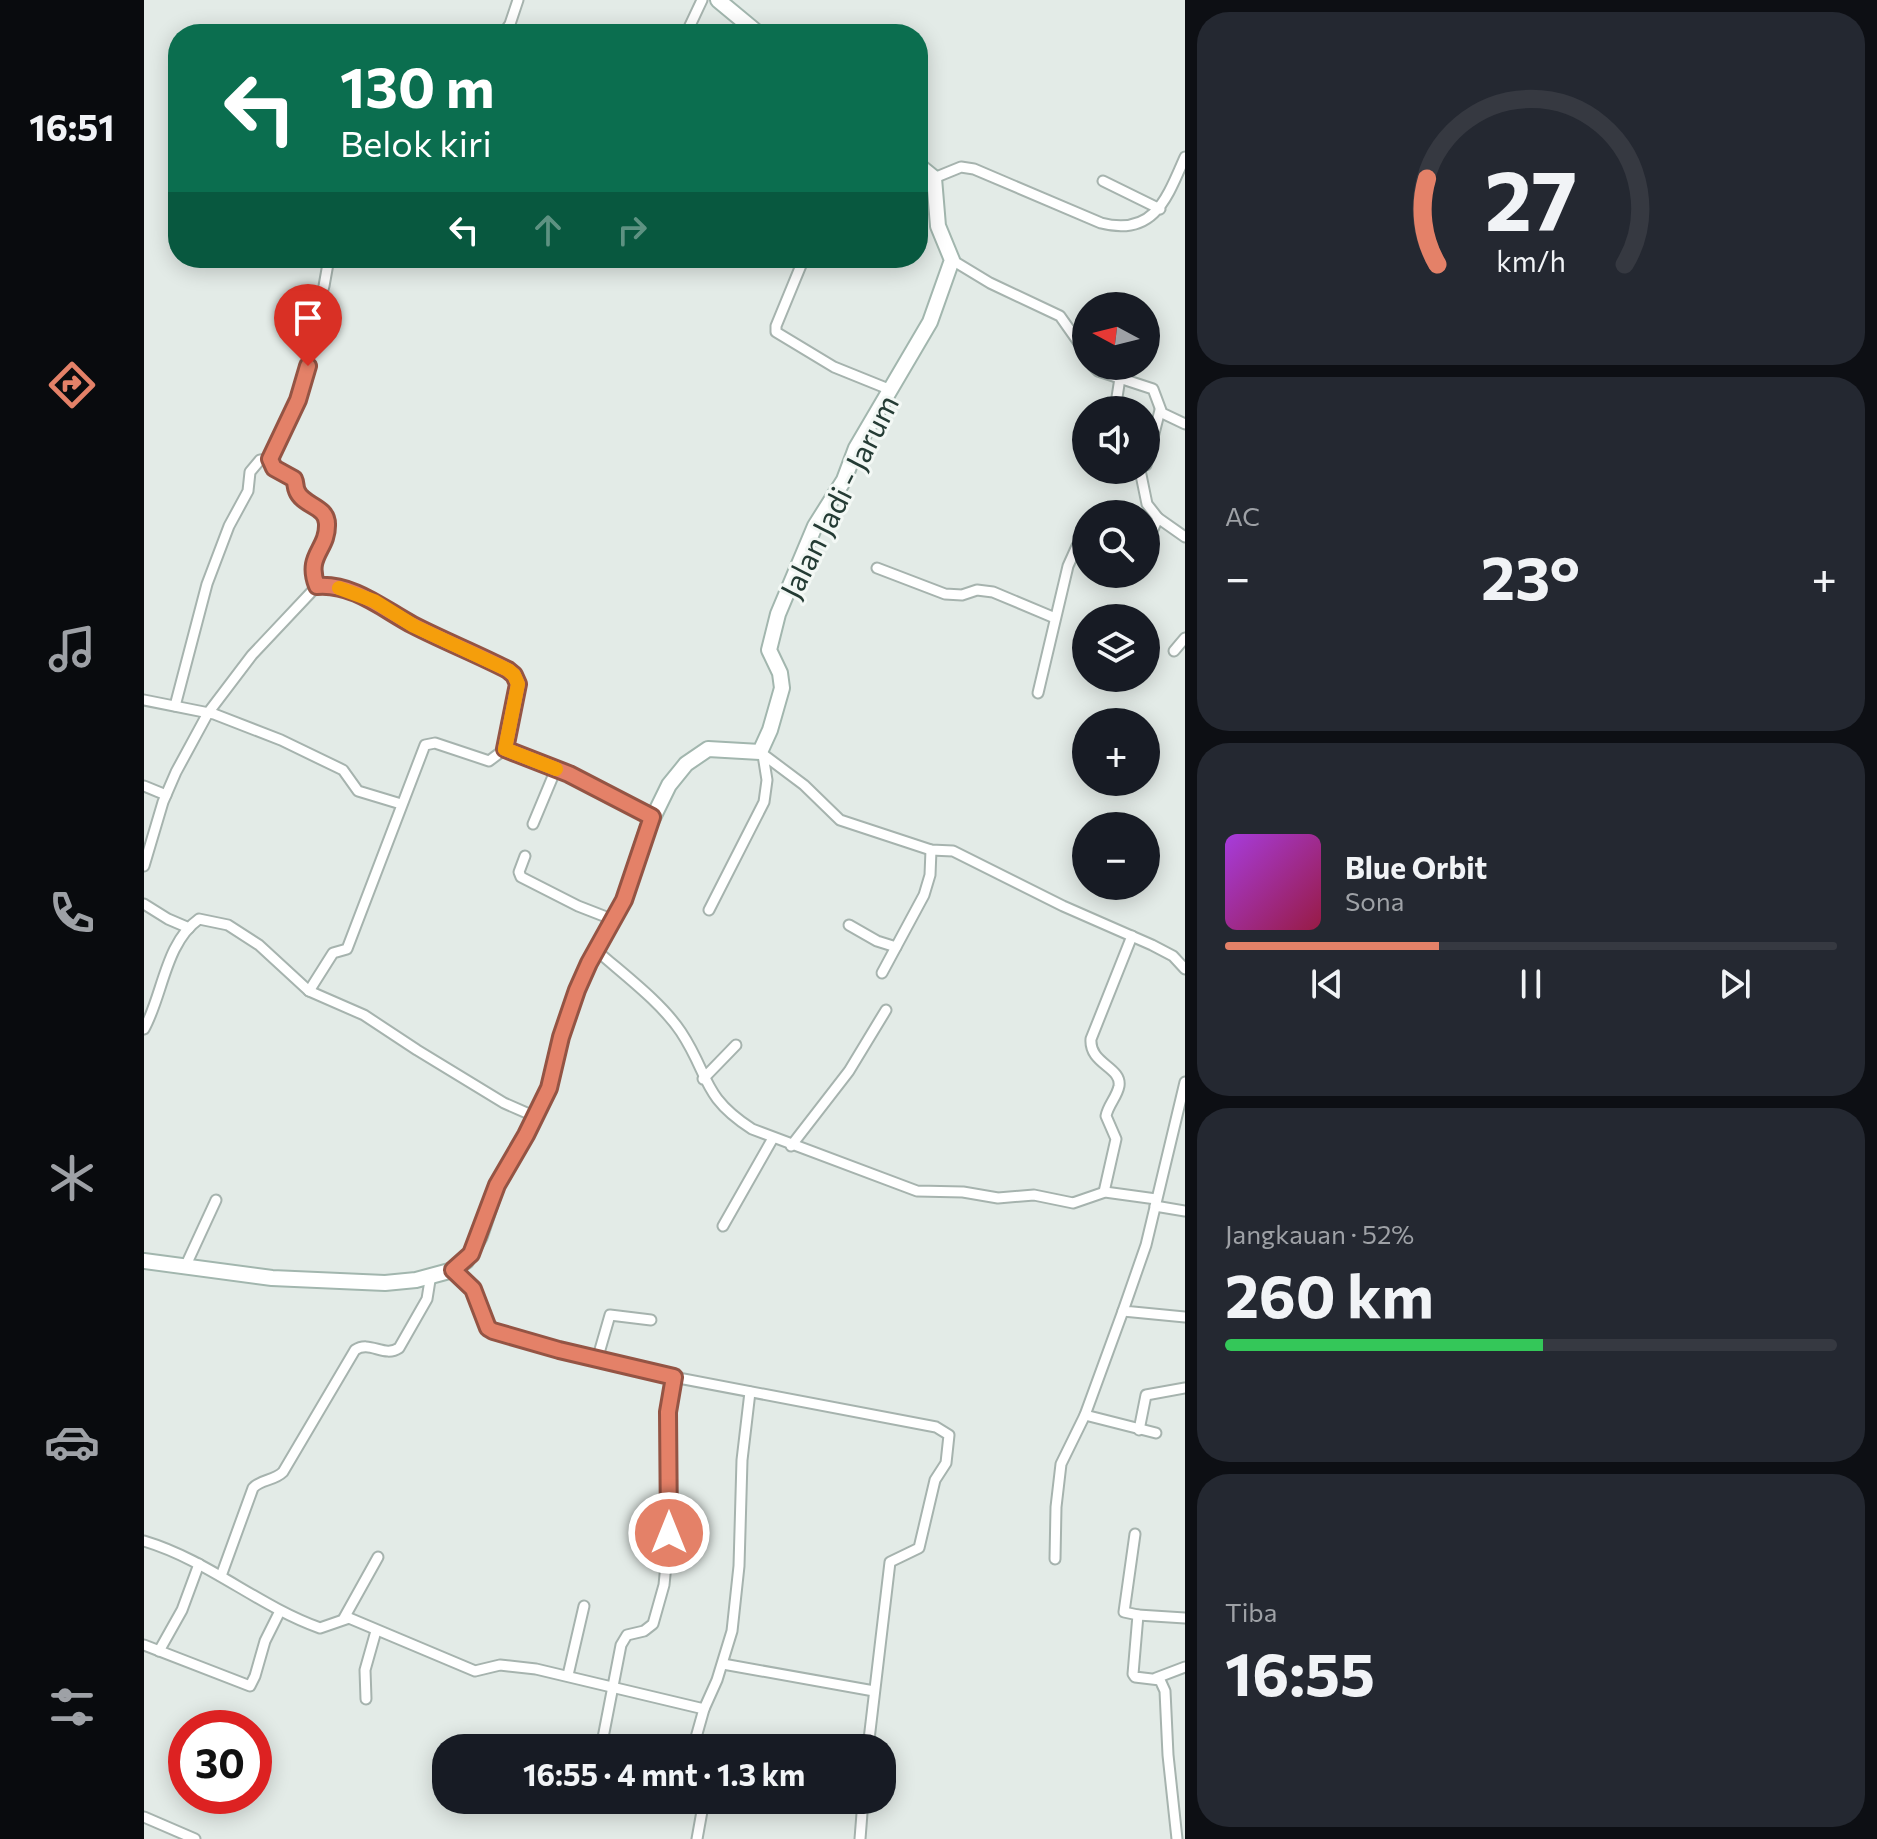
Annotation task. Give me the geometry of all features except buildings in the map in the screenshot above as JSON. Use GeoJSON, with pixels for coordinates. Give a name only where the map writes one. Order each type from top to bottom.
{"type":"FeatureCollection","features":[{"type":"Feature","properties":{"kind":"street"},"geometry":{"type":"LineString","coordinates":[[510,24],[518,0]]}},
{"type":"Feature","properties":{"kind":"street"},"geometry":{"type":"LineString","coordinates":[[691,24],[702,0]]}},
{"type":"Feature","properties":{"kind":"street"},"geometry":{"type":"LineString","coordinates":[[718,0],[747,24]]}},
{"type":"Feature","properties":{"kind":"street"},"geometry":{"type":"LineString","coordinates":[[934,178],[961,167],[974,169],[1035,197],[1116,227],[1139,222],[1160,209],[1185,157]]}},
{"type":"Feature","properties":{"kind":"street"},"geometry":{"type":"LineString","coordinates":[[928,173],[934,178],[938,226],[952,260],[990,283],[1060,316],[1072,333]]}},
{"type":"Feature","properties":{"kind":"street"},"geometry":{"type":"LineString","coordinates":[[1103,181],[1160,209]]}},
{"type":"Feature","properties":{"kind":"street","name":"Jalan Jadi - Jarum"},"geometry":{"type":"LineString","coordinates":[[762,754],[782,688],[780,673],[769,650],[778,614],[815,526],[844,480],[856,448],[930,322],[952,260]]}},
{"type":"Feature","properties":{"kind":"street"},"geometry":{"type":"LineString","coordinates":[[317,586],[311,570],[326,531],[326,518],[323,512],[300,495],[294,479],[274,468],[270,459],[303,385],[308,366],[306,346],[327,268]]}},
{"type":"Feature","properties":{"kind":"street"},"geometry":{"type":"LineString","coordinates":[[800,268],[775,330],[834,367],[891,390]]}},
{"type":"Feature","properties":{"kind":"street"},"geometry":{"type":"LineString","coordinates":[[1126,380],[1153,389],[1155,396]]}},
{"type":"Feature","properties":{"kind":"street"},"geometry":{"type":"LineString","coordinates":[[1160,410],[1164,415],[1185,424]]}},
{"type":"Feature","properties":{"kind":"street"},"geometry":{"type":"LineString","coordinates":[[175,706],[198,610],[224,537],[248,491],[250,472],[260,460],[270,459]]}},
{"type":"Feature","properties":{"kind":"street"},"geometry":{"type":"LineString","coordinates":[[1160,519],[1185,537]]}},
{"type":"Feature","properties":{"kind":"street"},"geometry":{"type":"LineString","coordinates":[[1038,693],[1072,559]]}},
{"type":"Feature","properties":{"kind":"street"},"geometry":{"type":"LineString","coordinates":[[877,568],[945,594],[962,595],[983,590],[993,592],[1055,618]]}},
{"type":"Feature","properties":{"kind":"street"},"geometry":{"type":"LineString","coordinates":[[144,866],[166,795],[208,713],[252,655],[317,586],[336,587],[374,601],[414,626],[508,670],[518,684],[505,749],[489,761],[435,743],[426,744],[347,949],[333,953],[309,991]]}},
{"type":"Feature","properties":{"kind":"street"},"geometry":{"type":"LineString","coordinates":[[1174,651],[1185,638]]}},
{"type":"Feature","properties":{"kind":"street"},"geometry":{"type":"LineString","coordinates":[[144,700],[208,713],[281,740],[343,770],[358,791],[401,804]]}},
{"type":"Feature","properties":{"kind":"street"},"geometry":{"type":"LineString","coordinates":[[144,1261],[272,1278],[385,1283],[416,1280],[453,1270],[471,1254],[497,1185],[536,1117],[554,1073],[561,1037],[577,990],[624,900],[652,817],[669,785],[686,764],[698,755],[717,748],[762,754],[804,785],[840,820],[931,850],[957,853],[1173,956],[1185,969]]}},
{"type":"Feature","properties":{"kind":"street"},"geometry":{"type":"LineString","coordinates":[[505,749],[597,787],[652,817]]}},
{"type":"Feature","properties":{"kind":"street"},"geometry":{"type":"LineString","coordinates":[[709,910],[764,802],[767,780],[762,754]]}},
{"type":"Feature","properties":{"kind":"street"},"geometry":{"type":"LineString","coordinates":[[533,824],[556,769]]}},
{"type":"Feature","properties":{"kind":"street"},"geometry":{"type":"LineString","coordinates":[[144,786],[166,795]]}},
{"type":"Feature","properties":{"kind":"street"},"geometry":{"type":"LineString","coordinates":[[882,973],[924,895],[930,875],[931,850]]}},
{"type":"Feature","properties":{"kind":"street"},"geometry":{"type":"LineString","coordinates":[[525,856],[519,872],[521,877],[578,906],[614,920]]}},
{"type":"Feature","properties":{"kind":"street"},"geometry":{"type":"LineString","coordinates":[[144,904],[189,928]]}},
{"type":"Feature","properties":{"kind":"street"},"geometry":{"type":"LineString","coordinates":[[144,1029],[172,956],[189,928],[199,919],[228,925],[259,945],[309,991],[364,1015],[504,1103],[536,1117]]}},
{"type":"Feature","properties":{"kind":"street"},"geometry":{"type":"LineString","coordinates":[[849,925],[877,941],[896,947]]}},
{"type":"Feature","properties":{"kind":"street"},"geometry":{"type":"LineString","coordinates":[[1104,1192],[1116,1139],[1106,1116],[1120,1083],[1118,1077],[1090,1049],[1091,1039],[1132,936]]}},
{"type":"Feature","properties":{"kind":"street"},"geometry":{"type":"LineString","coordinates":[[596,950],[670,1018],[681,1032],[716,1100],[732,1117],[752,1129],[917,1191],[963,1192],[998,1198],[1034,1195],[1073,1203],[1104,1192],[1185,1211]]}},
{"type":"Feature","properties":{"kind":"street"},"geometry":{"type":"LineString","coordinates":[[791,1146],[849,1071],[886,1010]]}},
{"type":"Feature","properties":{"kind":"street"},"geometry":{"type":"LineString","coordinates":[[703,1079],[736,1045]]}},
{"type":"Feature","properties":{"kind":"street"},"geometry":{"type":"LineString","coordinates":[[1055,1559],[1061,1464],[1085,1415],[1146,1245],[1185,1082]]}},
{"type":"Feature","properties":{"kind":"street"},"geometry":{"type":"LineString","coordinates":[[723,1226],[773,1138]]}},
{"type":"Feature","properties":{"kind":"street"},"geometry":{"type":"LineString","coordinates":[[186,1265],[216,1200]]}},
{"type":"Feature","properties":{"kind":"street"},"geometry":{"type":"LineString","coordinates":[[453,1270],[473,1289],[488,1328],[493,1331],[597,1360],[674,1377],[936,1427],[950,1436],[947,1460],[935,1480],[919,1548],[890,1562],[869,1734]]}},
{"type":"Feature","properties":{"kind":"street"},"geometry":{"type":"LineString","coordinates":[[221,1576],[253,1488],[260,1482],[276,1479],[283,1472],[355,1350],[366,1345],[395,1352],[399,1348],[427,1299],[431,1274]]}},
{"type":"Feature","properties":{"kind":"street"},"geometry":{"type":"LineString","coordinates":[[1123,1311],[1185,1317]]}},
{"type":"Feature","properties":{"kind":"street"},"geometry":{"type":"LineString","coordinates":[[597,1360],[610,1315],[651,1320]]}},
{"type":"Feature","properties":{"kind":"street"},"geometry":{"type":"LineString","coordinates":[[603,1734],[624,1638],[653,1624],[664,1585],[669,1533],[668,1412],[674,1377]]}},
{"type":"Feature","properties":{"kind":"street"},"geometry":{"type":"LineString","coordinates":[[1139,1430],[1146,1395],[1185,1388]]}},
{"type":"Feature","properties":{"kind":"street"},"geometry":{"type":"LineString","coordinates":[[697,1734],[723,1664],[735,1613],[742,1460],[750,1392]]}},
{"type":"Feature","properties":{"kind":"street"},"geometry":{"type":"LineString","coordinates":[[1085,1415],[1156,1433]]}},
{"type":"Feature","properties":{"kind":"street"},"geometry":{"type":"LineString","coordinates":[[1135,1534],[1124,1612],[1185,1618]]}},
{"type":"Feature","properties":{"kind":"street"},"geometry":{"type":"LineString","coordinates":[[144,1541],[199,1564],[280,1611],[320,1628],[344,1618],[378,1557]]}},
{"type":"Feature","properties":{"kind":"street"},"geometry":{"type":"LineString","coordinates":[[159,1651],[182,1610],[199,1564]]}},
{"type":"Feature","properties":{"kind":"street"},"geometry":{"type":"LineString","coordinates":[[568,1675],[584,1606]]}},
{"type":"Feature","properties":{"kind":"street"},"geometry":{"type":"LineString","coordinates":[[144,1645],[250,1686],[265,1641],[280,1611]]}},
{"type":"Feature","properties":{"kind":"street"},"geometry":{"type":"LineString","coordinates":[[1138,1615],[1133,1674],[1156,1678],[1185,1667]]}},
{"type":"Feature","properties":{"kind":"street"},"geometry":{"type":"LineString","coordinates":[[344,1618],[475,1671],[500,1665],[568,1675],[704,1709]]}},
{"type":"Feature","properties":{"kind":"street"},"geometry":{"type":"LineString","coordinates":[[366,1699],[365,1670],[376,1631]]}},
{"type":"Feature","properties":{"kind":"street"},"geometry":{"type":"LineString","coordinates":[[723,1664],[874,1691]]}},
{"type":"Feature","properties":{"kind":"street"},"geometry":{"type":"LineString","coordinates":[[1156,1678],[1165,1691],[1177,1839]]}},
{"type":"Feature","properties":{"kind":"street"},"geometry":{"type":"LineString","coordinates":[[697,1839],[701,1814]]}},
{"type":"Feature","properties":{"kind":"street"},"geometry":{"type":"LineString","coordinates":[[860,1839],[862,1814]]}},
{"type":"Feature","properties":{"kind":"street"},"geometry":{"type":"LineString","coordinates":[[144,1817],[195,1839]]}},
{"type":"Feature","properties":{"kind":"slow traffic"},"geometry":{"type":"LineString","coordinates":[[339,588],[374,601],[414,626],[479,655],[514,675],[518,691],[505,749],[556,769]]}},
{"type":"Feature","properties":{"kind":"route"},"geometry":{"type":"LineString","coordinates":[[308,366],[298,400],[270,453],[270,464],[294,479],[300,495],[323,512],[326,518],[326,531],[311,570],[317,586],[336,587],[374,601],[414,626],[508,670],[517,679],[518,691],[505,749],[569,774],[652,817],[624,900],[577,990],[561,1037],[549,1088],[497,1185],[471,1254],[453,1270],[473,1289],[488,1328],[493,1331],[674,1377],[668,1405],[669,1533]]}}]}
